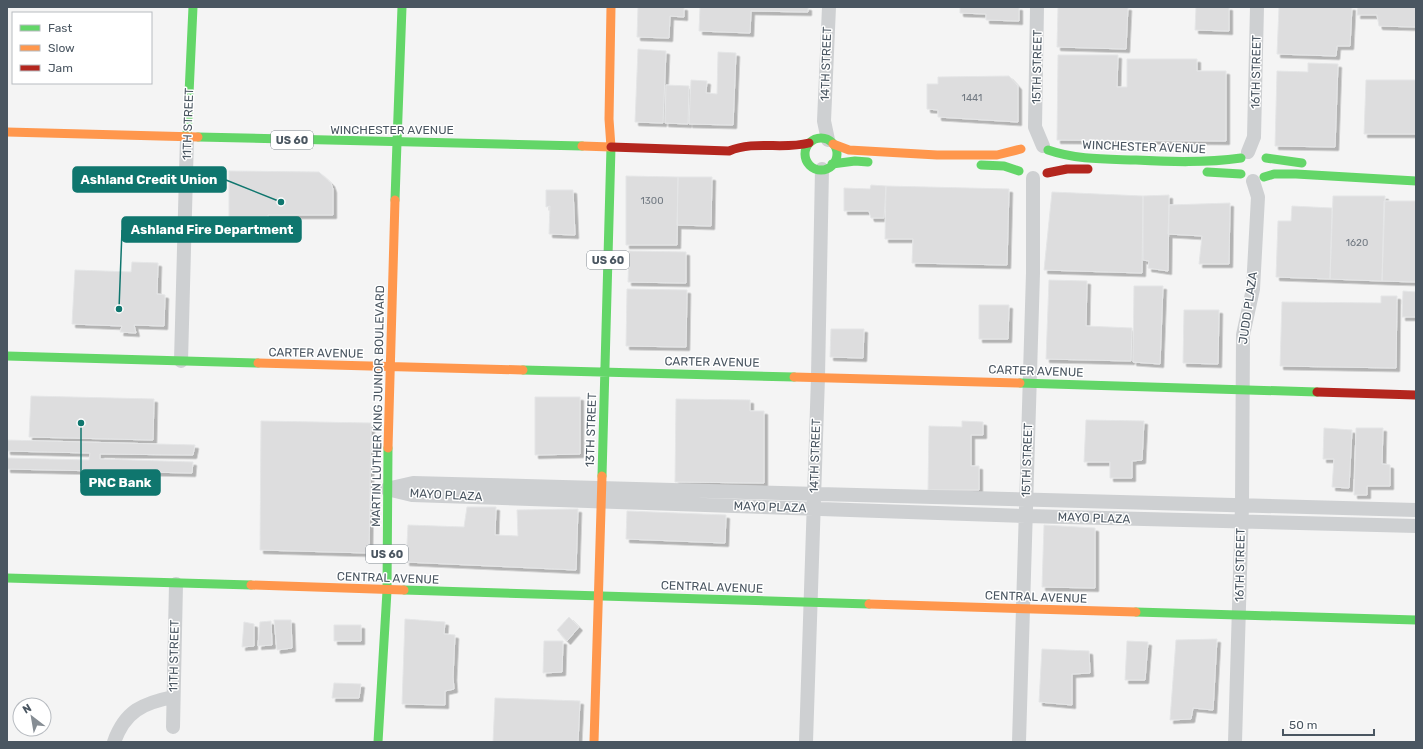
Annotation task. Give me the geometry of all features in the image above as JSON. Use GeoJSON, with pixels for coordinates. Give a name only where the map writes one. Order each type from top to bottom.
{"type":"FeatureCollection","features":[{"type":"Feature","properties":{"kind":"main road","name":"11TH STREET"},"geometry":{"type":"LineString","coordinates":[[187,137],[193,7]]}},
{"type":"Feature","properties":{"kind":"main road","name":"MARTIN LUTHER KING JUNIOR BOULEVARD"},"geometry":{"type":"LineString","coordinates":[[378,742],[387,591],[387,489],[390,366],[402,7]]}},
{"type":"Feature","properties":{"kind":"main road","name":"13TH STREET"},"geometry":{"type":"LineString","coordinates":[[594,742],[611,147],[609,119],[611,7]]}},
{"type":"Feature","properties":{"kind":"main road","name":"WINCHESTER AVENUE"},"geometry":{"type":"LineString","coordinates":[[7,132],[397,142],[456,142],[729,151],[739,145],[789,147],[822,141],[849,150],[937,155],[997,155],[1023,147]]}},
{"type":"Feature","properties":{"kind":"main road"},"geometry":{"type":"LineString","coordinates":[[808,163],[805,153],[822,141],[836,154],[827,167]]}},
{"type":"Feature","properties":{"kind":"main road"},"geometry":{"type":"LineString","coordinates":[[1038,144],[1046,148],[1051,162],[1047,173],[1034,178],[1024,176],[1020,171],[1016,160],[1023,147],[1038,144]]}},
{"type":"Feature","properties":{"kind":"main road","name":"WINCHESTER AVENUE"},"geometry":{"type":"LineString","coordinates":[[1046,148],[1067,157],[1201,162],[1254,155],[1308,163]]}},
{"type":"Feature","properties":{"kind":"main road"},"geometry":{"type":"LineString","coordinates":[[729,151],[738,157]]}},
{"type":"Feature","properties":{"kind":"main road"},"geometry":{"type":"LineString","coordinates":[[1254,155],[1268,166],[1253,177],[1238,166],[1254,155]]}},
{"type":"Feature","properties":{"kind":"main road"},"geometry":{"type":"LineString","coordinates":[[798,160],[808,163],[812,167],[827,167],[855,161],[877,162]]}},
{"type":"Feature","properties":{"kind":"main road"},"geometry":{"type":"LineString","coordinates":[[908,163],[1004,166],[1020,171]]}},
{"type":"Feature","properties":{"kind":"main road","name":"WINCHESTER AVENUE"},"geometry":{"type":"LineString","coordinates":[[1047,173],[1067,169],[1100,169]]}},
{"type":"Feature","properties":{"kind":"main road","name":"WINCHESTER AVENUE"},"geometry":{"type":"LineString","coordinates":[[1147,170],[1225,172],[1253,177],[1274,174],[1296,174],[1416,181]]}},
{"type":"Feature","properties":{"kind":"main road","name":"CARTER AVENUE"},"geometry":{"type":"LineString","coordinates":[[7,356],[292,365],[390,366],[818,377],[1416,395]]}},
{"type":"Feature","properties":{"kind":"main road","name":"CENTRAL AVENUE"},"geometry":{"type":"LineString","coordinates":[[7,578],[387,591],[1416,620]]}},
{"type":"Feature","properties":{"kind":"street","name":"14TH STREET"},"geometry":{"type":"LineString","coordinates":[[822,141],[829,7]]}},
{"type":"Feature","properties":{"kind":"street","name":"15TH STREET"},"geometry":{"type":"LineString","coordinates":[[1038,7],[1035,127],[1046,148]]}},
{"type":"Feature","properties":{"kind":"street","name":"16TH STREET"},"geometry":{"type":"LineString","coordinates":[[1254,155],[1257,7]]}},
{"type":"Feature","properties":{"kind":"street","name":"15TH STREET"},"geometry":{"type":"LineString","coordinates":[[1023,147],[1035,127]]}},
{"type":"Feature","properties":{"kind":"street","name":"11TH STREET"},"geometry":{"type":"LineString","coordinates":[[181,361],[187,137]]}},
{"type":"Feature","properties":{"kind":"street","name":"14TH STREET"},"geometry":{"type":"LineString","coordinates":[[806,742],[813,501],[827,167]]}},
{"type":"Feature","properties":{"kind":"street","name":"JUDD PLAZA"},"geometry":{"type":"LineString","coordinates":[[1242,389],[1243,335],[1253,289],[1258,197],[1253,177]]}},
{"type":"Feature","properties":{"kind":"street","name":"15TH STREET"},"geometry":{"type":"LineString","coordinates":[[1019,742],[1033,273],[1034,178]]}},
{"type":"Feature","properties":{"kind":"street","name":"16TH STREET"},"geometry":{"type":"LineString","coordinates":[[1236,742],[1242,506],[1242,389]]}},
{"type":"Feature","properties":{"kind":"street","name":"MAYO PLAZA"},"geometry":{"type":"LineString","coordinates":[[387,489],[413,483],[600,494],[813,501],[1026,516],[1416,526]]}},
{"type":"Feature","properties":{"kind":"street","name":"MAYO PLAZA"},"geometry":{"type":"LineString","coordinates":[[813,501],[1026,500],[1416,510]]}},
{"type":"Feature","properties":{"kind":"street","name":"11TH STREET"},"geometry":{"type":"LineString","coordinates":[[173,727],[176,584]]}},
{"type":"Feature","properties":{"kind":"street"},"geometry":{"type":"LineString","coordinates":[[114,742],[119,728],[129,715],[154,701],[173,697]]}},
{"type":"Feature","properties":{"kind":"building"},"geometry":{"type":"Polygon","coordinates":[[[638,7],[684,7],[684,17],[670,16],[669,38],[637,37],[638,7]]]}},
{"type":"Feature","properties":{"kind":"building"},"geometry":{"type":"Polygon","coordinates":[[[700,7],[808,7],[808,12],[751,11],[750,33],[699,31],[700,7]]]}},
{"type":"Feature","properties":{"kind":"building"},"geometry":{"type":"Polygon","coordinates":[[[960,7],[1019,7],[1019,21],[986,20],[986,14],[960,13],[960,7]]]}},
{"type":"Feature","properties":{"kind":"building"},"geometry":{"type":"Polygon","coordinates":[[[1058,7],[1128,7],[1126,49],[1057,47],[1058,7]]]}},
{"type":"Feature","properties":{"kind":"building"},"geometry":{"type":"Polygon","coordinates":[[[1196,7],[1229,7],[1229,31],[1195,30],[1196,7]]]}},
{"type":"Feature","properties":{"kind":"building"},"geometry":{"type":"Polygon","coordinates":[[[1279,7],[1352,7],[1350,46],[1337,46],[1336,56],[1277,54],[1279,7]]]}},
{"type":"Feature","properties":{"kind":"building"},"geometry":{"type":"Polygon","coordinates":[[[1358,7],[1416,7],[1416,27],[1379,26],[1377,15],[1357,15],[1358,7]]]}},
{"type":"Feature","properties":{"kind":"building"},"geometry":{"type":"Polygon","coordinates":[[[638,49],[666,51],[663,123],[635,122],[638,49]]]}},
{"type":"Feature","properties":{"kind":"building"},"geometry":{"type":"Polygon","coordinates":[[[718,52],[736,53],[733,125],[689,124],[691,80],[707,81],[706,93],[717,94],[718,52]]]}},
{"type":"Feature","properties":{"kind":"building"},"geometry":{"type":"Polygon","coordinates":[[[1058,55],[1118,55],[1117,87],[1127,87],[1127,59],[1197,59],[1197,71],[1226,71],[1226,141],[1057,140],[1058,55]]]}},
{"type":"Feature","properties":{"kind":"building"},"geometry":{"type":"Polygon","coordinates":[[[1308,63],[1338,64],[1335,147],[1275,146],[1277,71],[1308,72],[1308,63]]]}},
{"type":"Feature","properties":{"kind":"building"},"geometry":{"type":"Polygon","coordinates":[[[1009,76],[1018,86],[1018,122],[938,117],[938,110],[927,109],[927,84],[938,84],[938,77],[1009,76]]]}},
{"type":"Feature","properties":{"kind":"building"},"geometry":{"type":"Polygon","coordinates":[[[1366,80],[1416,80],[1416,134],[1364,134],[1366,80]]]}},
{"type":"Feature","properties":{"kind":"building"},"geometry":{"type":"Polygon","coordinates":[[[666,85],[689,86],[688,124],[665,123],[666,85]]]}},
{"type":"Feature","properties":{"kind":"building"},"geometry":{"type":"Polygon","coordinates":[[[229,171],[319,172],[331,183],[333,189],[333,215],[268,215],[268,221],[229,221],[229,171]]]}},
{"type":"Feature","properties":{"kind":"building"},"geometry":{"type":"Polygon","coordinates":[[[626,176],[678,177],[677,245],[626,245],[626,176]]]}},
{"type":"Feature","properties":{"kind":"building"},"geometry":{"type":"Polygon","coordinates":[[[678,177],[712,177],[711,226],[677,225],[678,177]]]}},
{"type":"Feature","properties":{"kind":"building"},"geometry":{"type":"Polygon","coordinates":[[[871,185],[886,186],[884,218],[871,218],[869,211],[844,211],[844,188],[870,189],[871,185]]]}},
{"type":"Feature","properties":{"kind":"building"},"geometry":{"type":"Polygon","coordinates":[[[886,186],[1009,189],[1007,265],[912,263],[913,239],[885,239],[886,186]]]}},
{"type":"Feature","properties":{"kind":"building"},"geometry":{"type":"Polygon","coordinates":[[[546,190],[573,190],[575,235],[549,234],[550,206],[546,207],[546,190]]]}},
{"type":"Feature","properties":{"kind":"building"},"geometry":{"type":"Polygon","coordinates":[[[1052,192],[1143,196],[1142,273],[1044,270],[1052,192]]]}},
{"type":"Feature","properties":{"kind":"building"},"geometry":{"type":"Polygon","coordinates":[[[1169,195],[1168,271],[1148,268],[1149,261],[1143,260],[1143,196],[1169,195]]]}},
{"type":"Feature","properties":{"kind":"building"},"geometry":{"type":"Polygon","coordinates":[[[1333,196],[1385,196],[1382,281],[1330,279],[1333,196]]]}},
{"type":"Feature","properties":{"kind":"building"},"geometry":{"type":"Polygon","coordinates":[[[1384,201],[1416,201],[1416,282],[1382,281],[1384,201]]]}},
{"type":"Feature","properties":{"kind":"building"},"geometry":{"type":"Polygon","coordinates":[[[1230,203],[1229,264],[1199,264],[1202,236],[1168,234],[1169,205],[1230,203]]]}},
{"type":"Feature","properties":{"kind":"building"},"geometry":{"type":"Polygon","coordinates":[[[1292,206],[1332,208],[1330,279],[1276,277],[1278,221],[1291,221],[1292,206]]]}},
{"type":"Feature","properties":{"kind":"building"},"geometry":{"type":"Polygon","coordinates":[[[629,251],[686,252],[686,283],[628,282],[629,251]]]}},
{"type":"Feature","properties":{"kind":"building"},"geometry":{"type":"Polygon","coordinates":[[[132,262],[158,263],[157,294],[165,295],[164,326],[134,325],[136,333],[120,332],[122,326],[72,324],[75,270],[131,272],[132,262]]]}},
{"type":"Feature","properties":{"kind":"building"},"geometry":{"type":"Polygon","coordinates":[[[1049,280],[1087,281],[1086,326],[1132,328],[1131,361],[1046,359],[1049,280]]]}},
{"type":"Feature","properties":{"kind":"building"},"geometry":{"type":"Polygon","coordinates":[[[1134,286],[1163,286],[1160,364],[1133,362],[1134,286]]]}},
{"type":"Feature","properties":{"kind":"building"},"geometry":{"type":"Polygon","coordinates":[[[627,289],[687,290],[686,347],[626,346],[627,289]]]}},
{"type":"Feature","properties":{"kind":"building"},"geometry":{"type":"Polygon","coordinates":[[[1403,291],[1416,292],[1416,317],[1402,317],[1403,291]]]}},
{"type":"Feature","properties":{"kind":"building"},"geometry":{"type":"Polygon","coordinates":[[[1381,296],[1397,296],[1396,368],[1280,366],[1282,302],[1381,303],[1381,296]]]}},
{"type":"Feature","properties":{"kind":"building"},"geometry":{"type":"Polygon","coordinates":[[[979,305],[1009,305],[1008,339],[979,339],[979,305]]]}},
{"type":"Feature","properties":{"kind":"building"},"geometry":{"type":"Polygon","coordinates":[[[1184,310],[1219,310],[1218,364],[1183,363],[1184,310]]]}},
{"type":"Feature","properties":{"kind":"building"},"geometry":{"type":"Polygon","coordinates":[[[831,329],[864,329],[863,358],[830,357],[831,329]]]}},
{"type":"Feature","properties":{"kind":"building"},"geometry":{"type":"Polygon","coordinates":[[[31,396],[154,399],[153,440],[29,437],[31,396]]]}},
{"type":"Feature","properties":{"kind":"building"},"geometry":{"type":"Polygon","coordinates":[[[535,397],[580,397],[580,454],[535,455],[535,397]]]}},
{"type":"Feature","properties":{"kind":"building"},"geometry":{"type":"Polygon","coordinates":[[[676,399],[750,400],[750,411],[764,411],[764,483],[675,482],[676,399]]]}},
{"type":"Feature","properties":{"kind":"building"},"geometry":{"type":"Polygon","coordinates":[[[1086,420],[1144,421],[1142,460],[1132,461],[1132,478],[1110,478],[1110,462],[1084,462],[1086,420]]]}},
{"type":"Feature","properties":{"kind":"building"},"geometry":{"type":"Polygon","coordinates":[[[261,421],[371,423],[369,553],[260,550],[261,421]]]}},
{"type":"Feature","properties":{"kind":"building"},"geometry":{"type":"Polygon","coordinates":[[[962,421],[983,422],[983,435],[971,435],[971,466],[979,466],[979,490],[928,490],[929,426],[962,427],[962,421]]]}},
{"type":"Feature","properties":{"kind":"building"},"geometry":{"type":"Polygon","coordinates":[[[1324,428],[1352,430],[1349,488],[1332,487],[1334,459],[1323,459],[1324,428]]]}},
{"type":"Feature","properties":{"kind":"building"},"geometry":{"type":"Polygon","coordinates":[[[1356,428],[1383,428],[1382,464],[1390,465],[1390,486],[1367,486],[1367,495],[1354,495],[1356,428]]]}},
{"type":"Feature","properties":{"kind":"building"},"geometry":{"type":"Polygon","coordinates":[[[7,440],[195,445],[193,455],[100,454],[100,459],[193,462],[192,473],[7,469],[7,458],[89,460],[90,453],[7,451],[7,440]]]}},
{"type":"Feature","properties":{"kind":"building"},"geometry":{"type":"Polygon","coordinates":[[[467,507],[496,507],[495,535],[518,536],[517,510],[578,509],[576,570],[406,562],[408,525],[464,527],[467,507]]]}},
{"type":"Feature","properties":{"kind":"building"},"geometry":{"type":"Polygon","coordinates":[[[627,511],[726,515],[725,543],[626,539],[627,511]]]}},
{"type":"Feature","properties":{"kind":"building"},"geometry":{"type":"Polygon","coordinates":[[[1044,525],[1095,528],[1095,588],[1042,587],[1044,525]]]}},
{"type":"Feature","properties":{"kind":"building"},"geometry":{"type":"Polygon","coordinates":[[[569,617],[579,627],[567,641],[557,630],[569,617]]]}},
{"type":"Feature","properties":{"kind":"building"},"geometry":{"type":"Polygon","coordinates":[[[405,619],[445,622],[444,634],[455,635],[453,677],[454,689],[445,691],[445,705],[402,704],[405,619]]]}},
{"type":"Feature","properties":{"kind":"building"},"geometry":{"type":"Polygon","coordinates":[[[274,620],[291,620],[292,648],[277,650],[274,620]]]}},
{"type":"Feature","properties":{"kind":"building"},"geometry":{"type":"Polygon","coordinates":[[[271,621],[272,645],[258,646],[260,622],[271,621]]]}},
{"type":"Feature","properties":{"kind":"building"},"geometry":{"type":"Polygon","coordinates":[[[244,622],[254,624],[254,646],[242,647],[244,622]]]}},
{"type":"Feature","properties":{"kind":"building"},"geometry":{"type":"Polygon","coordinates":[[[334,625],[361,625],[361,641],[334,641],[334,625]]]}},
{"type":"Feature","properties":{"kind":"building"},"geometry":{"type":"Polygon","coordinates":[[[1217,639],[1213,710],[1193,708],[1191,719],[1170,720],[1176,640],[1217,639]]]}},
{"type":"Feature","properties":{"kind":"building"},"geometry":{"type":"Polygon","coordinates":[[[544,641],[563,641],[562,672],[543,673],[544,641]]]}},
{"type":"Feature","properties":{"kind":"building"},"geometry":{"type":"Polygon","coordinates":[[[1127,641],[1148,642],[1145,680],[1125,680],[1127,641]]]}},
{"type":"Feature","properties":{"kind":"building"},"geometry":{"type":"Polygon","coordinates":[[[1042,649],[1089,651],[1090,673],[1072,674],[1072,705],[1039,702],[1042,649]]]}},
{"type":"Feature","properties":{"kind":"building"},"geometry":{"type":"Polygon","coordinates":[[[334,683],[361,684],[359,698],[332,698],[334,683]]]}},
{"type":"Feature","properties":{"kind":"building"},"geometry":{"type":"Polygon","coordinates":[[[495,698],[580,701],[578,742],[493,742],[495,698]]]}},
{"type":"Feature","properties":{"kind":"traffic: fast"},"geometry":{"type":"LineString","coordinates":[[187,137],[193,7]]}},
{"type":"Feature","properties":{"kind":"traffic: fast"},"geometry":{"type":"LineString","coordinates":[[397,142],[402,7]]}},
{"type":"Feature","properties":{"kind":"traffic: fast"},"geometry":{"type":"LineString","coordinates":[[198,137],[582,146]]}},
{"type":"Feature","properties":{"kind":"traffic: fast"},"geometry":{"type":"LineString","coordinates":[[821,138],[830,141],[834,145],[837,154],[834,163],[830,167],[821,170],[812,167],[808,163],[805,154],[808,145],[812,141],[821,138]]}},
{"type":"Feature","properties":{"kind":"traffic: fast"},"geometry":{"type":"LineString","coordinates":[[395,200],[397,142]]}},
{"type":"Feature","properties":{"kind":"traffic: fast"},"geometry":{"type":"LineString","coordinates":[[602,476],[611,147]]}},
{"type":"Feature","properties":{"kind":"traffic: fast"},"geometry":{"type":"LineString","coordinates":[[1048,150],[1070,156],[1103,159],[1189,162],[1241,158]]}},
{"type":"Feature","properties":{"kind":"traffic: fast"},"geometry":{"type":"LineString","coordinates":[[1266,158],[1302,163]]}},
{"type":"Feature","properties":{"kind":"traffic: fast"},"geometry":{"type":"LineString","coordinates":[[832,164],[855,161],[868,162]]}},
{"type":"Feature","properties":{"kind":"traffic: fast"},"geometry":{"type":"LineString","coordinates":[[981,165],[1004,166],[1019,171]]}},
{"type":"Feature","properties":{"kind":"traffic: fast"},"geometry":{"type":"LineString","coordinates":[[1207,172],[1241,174]]}},
{"type":"Feature","properties":{"kind":"traffic: fast"},"geometry":{"type":"LineString","coordinates":[[1264,177],[1274,174],[1296,174],[1416,181]]}},
{"type":"Feature","properties":{"kind":"traffic: fast"},"geometry":{"type":"LineString","coordinates":[[7,356],[258,363]]}},
{"type":"Feature","properties":{"kind":"traffic: fast"},"geometry":{"type":"LineString","coordinates":[[523,370],[794,377]]}},
{"type":"Feature","properties":{"kind":"traffic: fast"},"geometry":{"type":"LineString","coordinates":[[1020,383],[1317,392]]}},
{"type":"Feature","properties":{"kind":"traffic: fast"},"geometry":{"type":"LineString","coordinates":[[378,742],[387,591],[388,448]]}},
{"type":"Feature","properties":{"kind":"traffic: fast"},"geometry":{"type":"LineString","coordinates":[[7,578],[251,585]]}},
{"type":"Feature","properties":{"kind":"traffic: fast"},"geometry":{"type":"LineString","coordinates":[[404,590],[869,604]]}},
{"type":"Feature","properties":{"kind":"traffic: fast"},"geometry":{"type":"LineString","coordinates":[[1136,612],[1416,620]]}},
{"type":"Feature","properties":{"kind":"traffic: slow"},"geometry":{"type":"LineString","coordinates":[[582,146],[611,147],[609,119],[611,7]]}},
{"type":"Feature","properties":{"kind":"traffic: slow"},"geometry":{"type":"LineString","coordinates":[[7,132],[198,137]]}},
{"type":"Feature","properties":{"kind":"traffic: slow"},"geometry":{"type":"LineString","coordinates":[[833,144],[849,150],[937,155],[997,155],[1021,149]]}},
{"type":"Feature","properties":{"kind":"traffic: slow"},"geometry":{"type":"LineString","coordinates":[[388,448],[395,200]]}},
{"type":"Feature","properties":{"kind":"traffic: slow"},"geometry":{"type":"LineString","coordinates":[[258,363],[523,370]]}},
{"type":"Feature","properties":{"kind":"traffic: slow"},"geometry":{"type":"LineString","coordinates":[[794,377],[1020,383]]}},
{"type":"Feature","properties":{"kind":"traffic: slow"},"geometry":{"type":"LineString","coordinates":[[594,742],[602,476]]}},
{"type":"Feature","properties":{"kind":"traffic: slow"},"geometry":{"type":"LineString","coordinates":[[251,585],[404,590]]}},
{"type":"Feature","properties":{"kind":"traffic: slow"},"geometry":{"type":"LineString","coordinates":[[869,604],[1136,612]]}},
{"type":"Feature","properties":{"kind":"traffic: jam"},"geometry":{"type":"LineString","coordinates":[[611,147],[729,151],[749,146],[789,146],[809,143]]}},
{"type":"Feature","properties":{"kind":"traffic: jam"},"geometry":{"type":"LineString","coordinates":[[1047,173],[1067,169],[1088,169]]}},
{"type":"Feature","properties":{"kind":"traffic: jam"},"geometry":{"type":"LineString","coordinates":[[1317,392],[1416,395]]}},
{"type":"Feature","properties":{"kind":"place","name":"Ashland Credit Union"},"geometry":{"type":"Point","coordinates":[281,202]}},
{"type":"Feature","properties":{"kind":"place","name":"Ashland Fire Department"},"geometry":{"type":"Point","coordinates":[119,309]}},
{"type":"Feature","properties":{"kind":"place","name":"PNC Bank"},"geometry":{"type":"Point","coordinates":[81,423]}}]}
